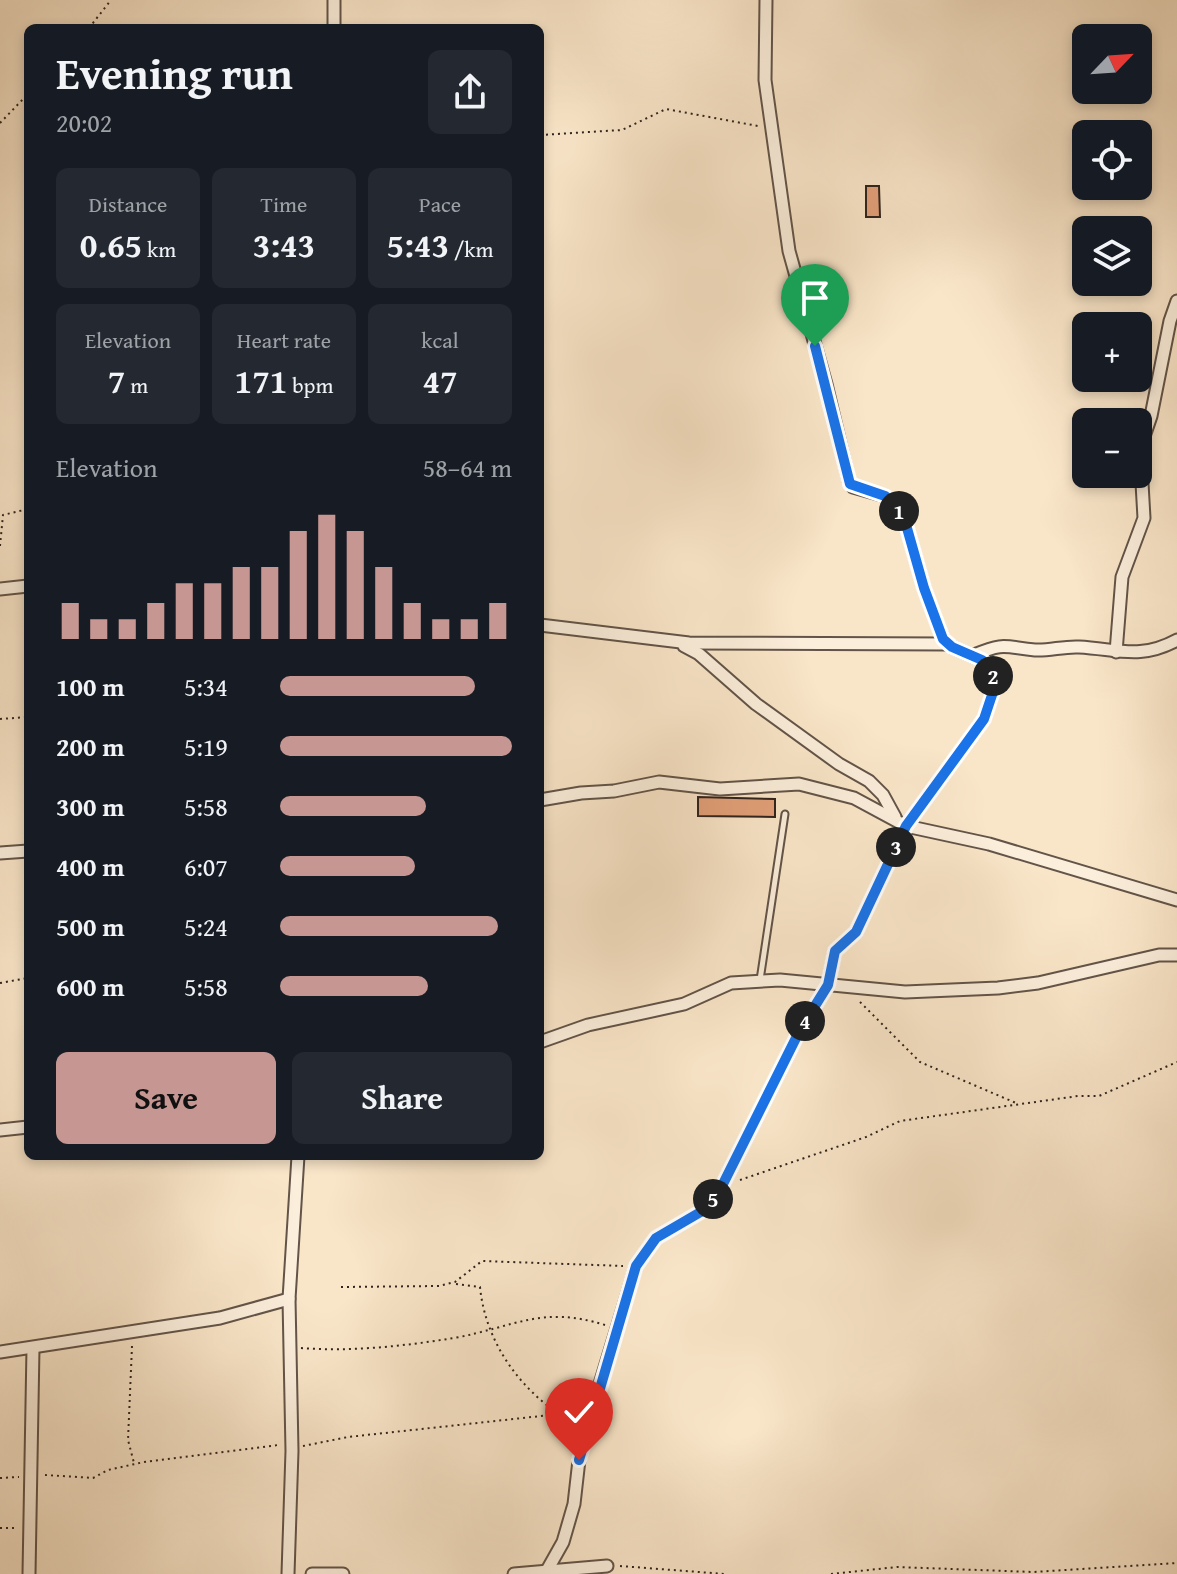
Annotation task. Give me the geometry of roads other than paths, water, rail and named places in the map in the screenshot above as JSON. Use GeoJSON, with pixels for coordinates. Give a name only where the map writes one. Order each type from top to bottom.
{"type":"FeatureCollection","features":[{"type":"Feature","properties":{"kind":"street"},"geometry":{"type":"LineString","coordinates":[[334,0],[334,24]]}},
{"type":"Feature","properties":{"kind":"street"},"geometry":{"type":"LineString","coordinates":[[766,0],[765,80],[794,277],[826,384],[849,481],[853,487],[885,496],[895,504],[905,521],[924,588],[947,644]]}},
{"type":"Feature","properties":{"kind":"street"},"geometry":{"type":"LineString","coordinates":[[1116,652],[1122,577],[1144,518],[1140,448],[1151,416],[1170,321],[1177,301]]}},
{"type":"Feature","properties":{"kind":"street"},"geometry":{"type":"LineString","coordinates":[[0,589],[24,586]]}},
{"type":"Feature","properties":{"kind":"street"},"geometry":{"type":"LineString","coordinates":[[544,625],[672,641],[798,642],[819,646],[947,644],[974,655],[988,666],[995,686],[988,708],[967,744],[902,824],[856,932],[835,951],[828,985],[800,1030],[721,1188],[704,1210],[656,1238],[636,1266],[591,1412],[579,1460],[574,1504],[563,1542],[546,1572]]}},
{"type":"Feature","properties":{"kind":"street"},"geometry":{"type":"LineString","coordinates":[[974,655],[1004,644],[1034,650],[1081,647],[1116,652],[1153,651],[1177,640]]}},
{"type":"Feature","properties":{"kind":"street"},"geometry":{"type":"LineString","coordinates":[[672,641],[699,654],[756,704],[839,764],[869,781],[883,795],[902,824]]}},
{"type":"Feature","properties":{"kind":"street"},"geometry":{"type":"LineString","coordinates":[[544,799],[659,782],[720,789],[793,783],[854,798],[902,824],[989,844],[1177,900]]}},
{"type":"Feature","properties":{"kind":"street"},"geometry":{"type":"LineString","coordinates":[[0,853],[24,851]]}},
{"type":"Feature","properties":{"kind":"street"},"geometry":{"type":"LineString","coordinates":[[544,1041],[588,1025],[684,1004],[731,983],[760,981],[905,992],[998,988],[1038,983],[1159,955],[1177,955]]}},
{"type":"Feature","properties":{"kind":"street"},"geometry":{"type":"LineString","coordinates":[[0,1130],[24,1127]]}},
{"type":"Feature","properties":{"kind":"street"},"geometry":{"type":"LineString","coordinates":[[288,1574],[292,1451],[289,1299],[298,1160]]}},
{"type":"Feature","properties":{"kind":"street"},"geometry":{"type":"LineString","coordinates":[[0,1352],[220,1318],[289,1299]]}},
{"type":"Feature","properties":{"kind":"street"},"geometry":{"type":"LineString","coordinates":[[29,1574],[33,1348]]}},
{"type":"Feature","properties":{"kind":"street"},"geometry":{"type":"LineString","coordinates":[[514,1574],[607,1566]]}},
{"type":"Feature","properties":{"kind":"street"},"geometry":{"type":"LineString","coordinates":[[312,1574],[343,1574]]}},
{"type":"Feature","properties":{"kind":"lane"},"geometry":{"type":"LineString","coordinates":[[760,981],[785,814]]}}]}
